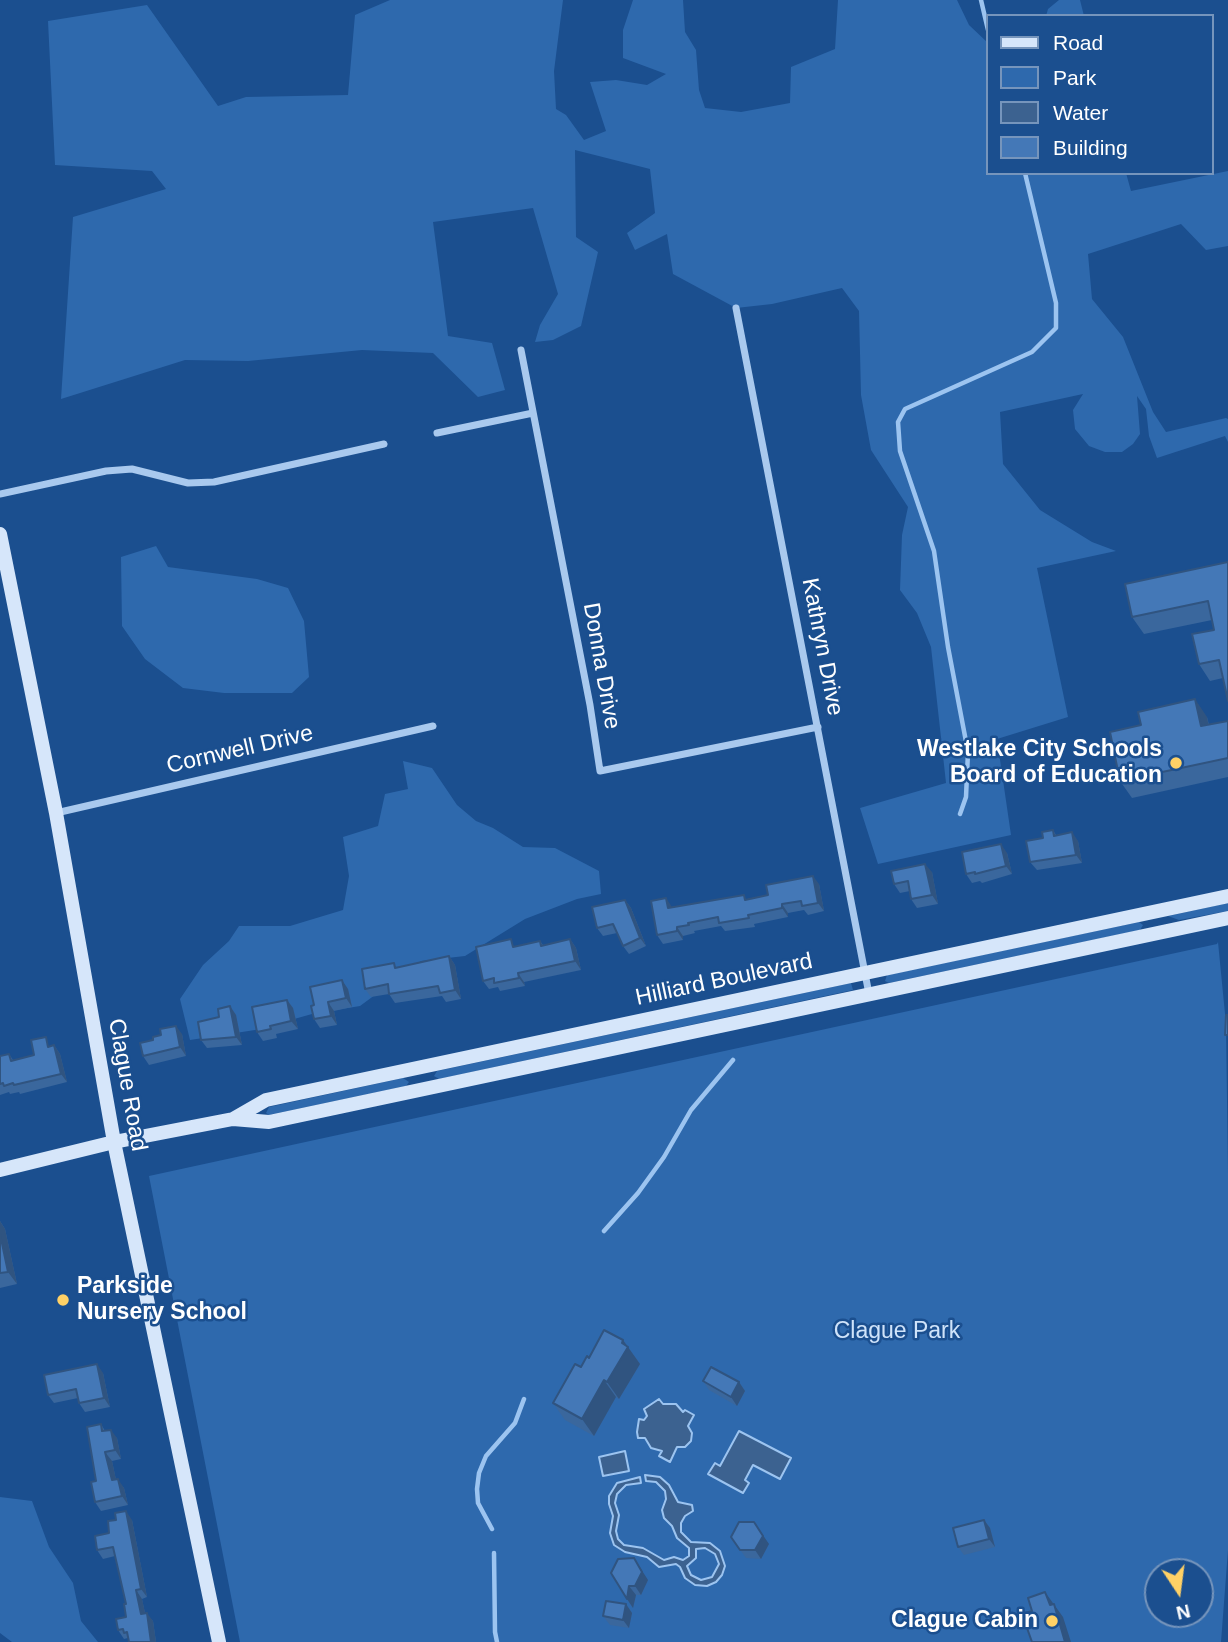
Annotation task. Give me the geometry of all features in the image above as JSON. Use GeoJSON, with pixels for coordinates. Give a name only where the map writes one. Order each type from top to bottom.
{"type":"FeatureCollection","features":[{"type":"Feature","properties":{"kind":"main road","name":"Clague Road"},"geometry":{"type":"LineString","coordinates":[[0,534],[56,813],[114,1143],[219,1642]]}},
{"type":"Feature","properties":{"kind":"main road","name":"Hilliard Boulevard"},"geometry":{"type":"LineString","coordinates":[[233,1119],[266,1100],[1228,896]]}},
{"type":"Feature","properties":{"kind":"main road","name":"Hilliard Boulevard"},"geometry":{"type":"LineString","coordinates":[[0,1170],[233,1119],[268,1122],[1228,918]]}},
{"type":"Feature","properties":{"kind":"street","name":"Kathryn Drive"},"geometry":{"type":"LineString","coordinates":[[736,308],[869,995]]}},
{"type":"Feature","properties":{"kind":"street","name":"Donna Drive"},"geometry":{"type":"LineString","coordinates":[[521,350],[590,705],[600,771],[818,727]]}},
{"type":"Feature","properties":{"kind":"street"},"geometry":{"type":"LineString","coordinates":[[437,433],[533,413]]}},
{"type":"Feature","properties":{"kind":"street"},"geometry":{"type":"LineString","coordinates":[[0,495],[106,471],[132,469],[188,483],[214,482],[384,444]]}},
{"type":"Feature","properties":{"kind":"street","name":"Cornwell Drive"},"geometry":{"type":"LineString","coordinates":[[56,813],[433,726]]}},
{"type":"Feature","properties":{"kind":"green space"},"geometry":{"type":"Polygon","coordinates":[[[390,0],[563,0],[554,71],[556,109],[566,115],[584,140],[606,131],[590,82],[616,80],[647,85],[666,74],[623,58],[623,30],[633,0],[683,0],[685,32],[696,50],[699,90],[705,108],[741,112],[790,103],[791,67],[835,49],[838,0],[957,0],[969,25],[986,41],[986,175],[1127,175],[1131,191],[1228,171],[1228,246],[1206,250],[1181,224],[1088,254],[1092,299],[1123,337],[1153,412],[1166,432],[1226,418],[1228,442],[1225,436],[1157,458],[1149,436],[1146,409],[1137,396],[1140,434],[1133,444],[1122,452],[1105,452],[1089,446],[1075,429],[1073,410],[1083,394],[1000,412],[1003,464],[1040,510],[1092,542],[1116,551],[1037,568],[1068,717],[997,739],[1011,835],[878,864],[860,808],[946,783],[931,647],[917,613],[900,590],[902,535],[908,507],[871,450],[861,395],[859,311],[842,288],[772,304],[736,308],[673,274],[667,234],[635,250],[627,233],[655,213],[650,169],[575,150],[576,237],[598,252],[581,326],[553,340],[535,342],[540,325],[558,294],[533,208],[433,222],[448,336],[492,343],[505,390],[478,397],[433,353],[362,350],[248,361],[185,360],[61,399],[73,217],[166,189],[152,171],[55,165],[48,21],[147,5],[218,106],[246,97],[348,95],[355,15],[390,0]]]}},
{"type":"Feature","properties":{"kind":"green space"},"geometry":{"type":"Polygon","coordinates":[[[1059,0],[1080,0],[1084,14],[1047,14],[1048,9],[1059,0]]]}},
{"type":"Feature","properties":{"kind":"green space"},"geometry":{"type":"Polygon","coordinates":[[[156,546],[168,567],[257,579],[288,588],[304,621],[309,677],[292,693],[224,693],[183,688],[145,659],[122,626],[121,557],[156,546]]]}},
{"type":"Feature","properties":{"kind":"green space"},"geometry":{"type":"Polygon","coordinates":[[[403,761],[432,768],[457,805],[476,821],[493,828],[523,847],[555,848],[599,871],[601,894],[577,899],[525,919],[465,956],[421,961],[360,1006],[312,1014],[255,1030],[190,1040],[180,999],[203,965],[229,941],[239,926],[290,926],[343,910],[349,876],[343,837],[378,826],[385,794],[408,789],[403,761]]]}},
{"type":"Feature","properties":{"kind":"green space"},"geometry":{"type":"Polygon","coordinates":[[[1228,903],[1228,911],[1179,920],[1168,916],[1228,903]]]}},
{"type":"Feature","properties":{"kind":"green space"},"geometry":{"type":"Polygon","coordinates":[[[1139,922],[1143,925],[1140,930],[889,983],[885,981],[887,975],[1139,922]]]}},
{"type":"Feature","properties":{"kind":"green space","name":"Clague Park"},"geometry":{"type":"Polygon","coordinates":[[[1218,942],[1226,1024],[1228,1173],[1228,1550],[1221,1642],[240,1642],[149,1176],[1218,942]]]}},
{"type":"Feature","properties":{"kind":"green space"},"geometry":{"type":"Polygon","coordinates":[[[851,983],[853,990],[439,1079],[434,1076],[437,1071],[851,983]]]}},
{"type":"Feature","properties":{"kind":"green space"},"geometry":{"type":"Polygon","coordinates":[[[403,1078],[409,1082],[406,1086],[269,1115],[266,1113],[269,1107],[403,1078]]]}},
{"type":"Feature","properties":{"kind":"green space"},"geometry":{"type":"Polygon","coordinates":[[[0,1497],[32,1501],[49,1547],[73,1583],[81,1621],[98,1642],[12,1642],[0,1633],[0,1497]]]}},
{"type":"Feature","properties":{"kind":"water"},"geometry":{"type":"Polygon","coordinates":[[[659,1399],[663,1404],[676,1404],[683,1412],[685,1410],[694,1415],[688,1426],[692,1433],[691,1441],[685,1447],[677,1447],[670,1462],[659,1456],[662,1451],[651,1448],[645,1438],[638,1438],[639,1419],[644,1420],[647,1416],[644,1409],[659,1399]]]}},
{"type":"Feature","properties":{"kind":"water"},"geometry":{"type":"Polygon","coordinates":[[[739,1431],[791,1458],[780,1479],[753,1465],[745,1480],[749,1483],[743,1493],[708,1474],[715,1463],[720,1466],[739,1431]]]}},
{"type":"Feature","properties":{"kind":"water"},"geometry":{"type":"Polygon","coordinates":[[[625,1451],[629,1471],[603,1476],[599,1457],[625,1451]]]}},
{"type":"Feature","properties":{"kind":"water"},"geometry":{"type":"Polygon","coordinates":[[[645,1475],[660,1477],[669,1485],[678,1502],[692,1505],[693,1511],[685,1516],[681,1523],[681,1532],[691,1542],[710,1543],[720,1551],[725,1566],[716,1582],[707,1586],[695,1585],[685,1578],[676,1564],[659,1567],[647,1557],[625,1552],[614,1545],[610,1533],[613,1516],[609,1496],[617,1483],[640,1477],[641,1483],[626,1485],[617,1494],[615,1503],[619,1515],[616,1531],[618,1539],[624,1545],[643,1548],[664,1560],[674,1557],[683,1560],[689,1556],[689,1548],[677,1538],[672,1526],[664,1518],[662,1510],[666,1499],[665,1491],[656,1482],[646,1481],[645,1475]],[[705,1548],[696,1549],[696,1558],[687,1566],[691,1575],[701,1580],[712,1577],[719,1564],[715,1554],[705,1548]]]}},
{"type":"Feature","properties":{"kind":"building"},"geometry":{"type":"Polygon","coordinates":[[[1228,562],[1228,701],[1219,660],[1199,664],[1192,634],[1214,630],[1208,601],[1132,617],[1125,584],[1228,562]]]}},
{"type":"Feature","properties":{"kind":"building","name":"Westlake City Schools Board of Education"},"geometry":{"type":"Polygon","coordinates":[[[1195,699],[1201,726],[1228,721],[1228,758],[1120,781],[1110,732],[1141,725],[1138,712],[1195,699]]]}},
{"type":"Feature","properties":{"kind":"building"},"geometry":{"type":"Polygon","coordinates":[[[1053,830],[1054,836],[1072,832],[1076,855],[1030,862],[1026,841],[1043,838],[1042,832],[1053,830]]]}},
{"type":"Feature","properties":{"kind":"building"},"geometry":{"type":"Polygon","coordinates":[[[1001,844],[1006,866],[966,874],[962,852],[1001,844]]]}},
{"type":"Feature","properties":{"kind":"building"},"geometry":{"type":"Polygon","coordinates":[[[925,864],[932,895],[911,899],[908,881],[894,884],[891,871],[925,864]]]}},
{"type":"Feature","properties":{"kind":"building"},"geometry":{"type":"Polygon","coordinates":[[[813,876],[818,903],[802,906],[801,901],[782,904],[782,908],[748,915],[749,918],[719,923],[718,917],[688,923],[689,925],[677,927],[677,931],[657,935],[651,901],[666,898],[668,908],[744,895],[745,900],[768,895],[766,885],[813,876]]]}},
{"type":"Feature","properties":{"kind":"building"},"geometry":{"type":"Polygon","coordinates":[[[625,900],[640,938],[623,946],[613,924],[597,928],[592,907],[625,900]]]}},
{"type":"Feature","properties":{"kind":"building"},"geometry":{"type":"Polygon","coordinates":[[[511,939],[513,947],[540,941],[541,946],[570,939],[575,961],[518,973],[519,978],[494,983],[494,978],[483,981],[476,947],[511,939]]]}},
{"type":"Feature","properties":{"kind":"building"},"geometry":{"type":"Polygon","coordinates":[[[449,956],[455,990],[440,993],[438,986],[389,994],[388,984],[365,989],[362,969],[394,963],[395,968],[449,956]]]}},
{"type":"Feature","properties":{"kind":"building"},"geometry":{"type":"Polygon","coordinates":[[[342,980],[346,998],[328,1002],[331,1016],[314,1019],[310,987],[342,980]]]}},
{"type":"Feature","properties":{"kind":"building"},"geometry":{"type":"Polygon","coordinates":[[[287,1000],[291,1021],[257,1032],[252,1007],[287,1000]]]}},
{"type":"Feature","properties":{"kind":"building"},"geometry":{"type":"Polygon","coordinates":[[[230,1006],[236,1037],[201,1040],[198,1022],[219,1017],[218,1009],[230,1006]]]}},
{"type":"Feature","properties":{"kind":"building"},"geometry":{"type":"Polygon","coordinates":[[[1228,1015],[1228,1035],[1225,1035],[1228,1015]]]}},
{"type":"Feature","properties":{"kind":"building"},"geometry":{"type":"Polygon","coordinates":[[[176,1026],[180,1047],[143,1056],[140,1043],[161,1035],[160,1029],[176,1026]]]}},
{"type":"Feature","properties":{"kind":"building"},"geometry":{"type":"Polygon","coordinates":[[[46,1037],[48,1047],[54,1045],[61,1074],[14,1085],[0,1084],[0,1056],[9,1054],[11,1061],[34,1055],[31,1040],[46,1037]]]}},
{"type":"Feature","properties":{"kind":"building"},"geometry":{"type":"Polygon","coordinates":[[[0,1234],[8,1272],[0,1273],[0,1234]]]}},
{"type":"Feature","properties":{"kind":"building"},"geometry":{"type":"Polygon","coordinates":[[[604,1330],[623,1340],[622,1343],[628,1347],[607,1382],[604,1380],[582,1419],[553,1403],[575,1364],[581,1367],[587,1356],[589,1358],[604,1330]]]}},
{"type":"Feature","properties":{"kind":"building"},"geometry":{"type":"Polygon","coordinates":[[[97,1364],[104,1398],[79,1403],[76,1389],[48,1395],[44,1375],[97,1364]]]}},
{"type":"Feature","properties":{"kind":"building"},"geometry":{"type":"Polygon","coordinates":[[[711,1367],[739,1382],[731,1397],[703,1381],[711,1367]]]}},
{"type":"Feature","properties":{"kind":"building"},"geometry":{"type":"Polygon","coordinates":[[[101,1424],[102,1431],[111,1430],[115,1450],[105,1452],[112,1480],[118,1479],[122,1496],[95,1502],[91,1482],[96,1481],[87,1427],[101,1424]]]}},
{"type":"Feature","properties":{"kind":"building"},"geometry":{"type":"Polygon","coordinates":[[[126,1511],[141,1589],[136,1590],[141,1614],[147,1613],[151,1642],[129,1642],[127,1632],[118,1630],[116,1619],[126,1617],[126,1604],[113,1547],[97,1550],[95,1536],[109,1533],[108,1521],[116,1520],[115,1513],[126,1511]]]}},
{"type":"Feature","properties":{"kind":"building"},"geometry":{"type":"Polygon","coordinates":[[[984,1520],[989,1539],[958,1547],[953,1528],[984,1520]]]}},
{"type":"Feature","properties":{"kind":"building"},"geometry":{"type":"Polygon","coordinates":[[[739,1522],[754,1522],[763,1536],[755,1550],[740,1550],[731,1537],[739,1522]]]}},
{"type":"Feature","properties":{"kind":"building"},"geometry":{"type":"Polygon","coordinates":[[[634,1558],[642,1572],[635,1586],[629,1586],[627,1599],[611,1573],[618,1559],[634,1558]]]}},
{"type":"Feature","properties":{"kind":"building"},"geometry":{"type":"Polygon","coordinates":[[[1045,1592],[1050,1605],[1054,1604],[1065,1642],[1032,1642],[1022,1614],[1032,1611],[1028,1598],[1045,1592]]]}},
{"type":"Feature","properties":{"kind":"building"},"geometry":{"type":"Polygon","coordinates":[[[606,1601],[626,1604],[623,1620],[603,1616],[606,1601]]]}},
{"type":"Feature","properties":{"kind":"waterway"},"geometry":{"type":"LineString","coordinates":[[981,0],[986,21]]}},
{"type":"Feature","properties":{"kind":"waterway"},"geometry":{"type":"LineString","coordinates":[[960,814],[966,797],[968,752],[948,647],[934,551],[900,451],[898,422],[905,409],[1032,352],[1056,328],[1056,303],[1025,175]]}},
{"type":"Feature","properties":{"kind":"waterway"},"geometry":{"type":"LineString","coordinates":[[604,1231],[638,1193],[664,1157],[691,1110],[733,1060]]}},
{"type":"Feature","properties":{"kind":"waterway"},"geometry":{"type":"LineString","coordinates":[[492,1529],[478,1503],[479,1473],[486,1456],[515,1423],[524,1399]]}},
{"type":"Feature","properties":{"kind":"waterway"},"geometry":{"type":"LineString","coordinates":[[494,1553],[497,1642]]}},
{"type":"Feature","properties":{"kind":"place","name":"Westlake City Schools Board of Education"},"geometry":{"type":"Point","coordinates":[1176,763]}},
{"type":"Feature","properties":{"kind":"place","name":"Parkside Nursery School"},"geometry":{"type":"Point","coordinates":[63,1300]}},
{"type":"Feature","properties":{"kind":"place","name":"Clague Cabin"},"geometry":{"type":"Point","coordinates":[1052,1621]}}]}
